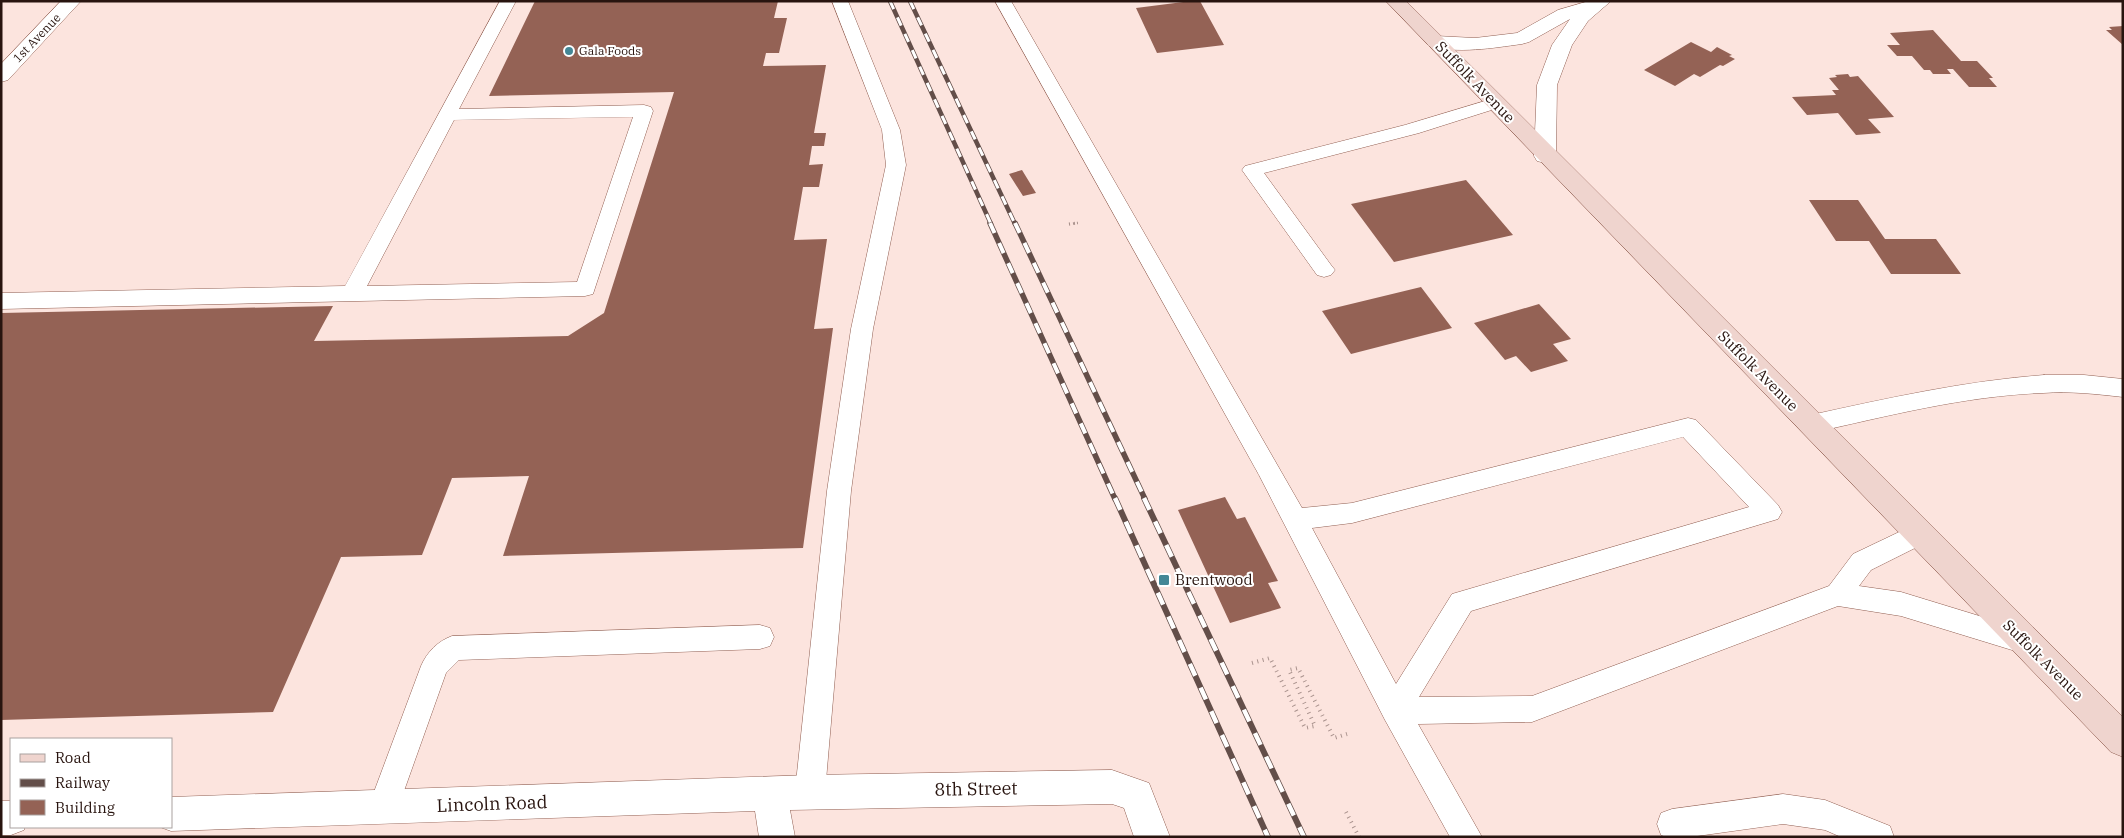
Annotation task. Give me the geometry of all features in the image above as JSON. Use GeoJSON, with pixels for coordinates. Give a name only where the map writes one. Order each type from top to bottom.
{"type":"FeatureCollection","features":[{"type":"Feature","properties":{"kind":"main road","name":"Suffolk Avenue"},"geometry":{"type":"LineString","coordinates":[[1395,1],[1545,156],[2123,741]]}},
{"type":"Feature","properties":{"kind":"street","name":"1st Avenue"},"geometry":{"type":"LineString","coordinates":[[1,76],[72,1]]}},
{"type":"Feature","properties":{"kind":"street"},"geometry":{"type":"LineString","coordinates":[[1436,42],[1475,44],[1522,38],[1565,14],[1599,4]]}},
{"type":"Feature","properties":{"kind":"street"},"geometry":{"type":"LineString","coordinates":[[1545,156],[1546,86],[1562,45],[1581,17],[1599,4]]}},
{"type":"Feature","properties":{"kind":"street","name":"8th Street"},"geometry":{"type":"LineString","coordinates":[[769,794],[1112,787],[1137,796],[1152,837]]}},
{"type":"Feature","properties":{"kind":"street"},"geometry":{"type":"LineString","coordinates":[[769,794],[777,837]]}},
{"type":"Feature","properties":{"kind":"street","name":"Lincoln Road"},"geometry":{"type":"LineString","coordinates":[[172,814],[769,794]]}},
{"type":"Feature","properties":{"kind":"lane"},"geometry":{"type":"LineString","coordinates":[[351,294],[508,1]]}},
{"type":"Feature","properties":{"kind":"lane"},"geometry":{"type":"LineString","coordinates":[[810,792],[840,481],[862,329],[896,165],[891,130],[840,1]]}},
{"type":"Feature","properties":{"kind":"lane"},"geometry":{"type":"LineString","coordinates":[[1003,1],[1269,470],[1395,711],[1467,837]]}},
{"type":"Feature","properties":{"kind":"lane"},"geometry":{"type":"LineString","coordinates":[[1324,270],[1252,170],[1412,129],[1495,104]]}},
{"type":"Feature","properties":{"kind":"lane"},"geometry":{"type":"LineString","coordinates":[[1,301],[585,289],[644,111],[447,115]]}},
{"type":"Feature","properties":{"kind":"lane"},"geometry":{"type":"LineString","coordinates":[[1811,424],[1918,400],[2034,383],[2098,384],[2123,388]]}},
{"type":"Feature","properties":{"kind":"lane"},"geometry":{"type":"LineString","coordinates":[[1294,519],[1352,513],[1688,426],[1770,512],[1462,602],[1395,711]]}},
{"type":"Feature","properties":{"kind":"lane"},"geometry":{"type":"LineString","coordinates":[[1838,594],[1862,562],[1918,534]]}},
{"type":"Feature","properties":{"kind":"lane"},"geometry":{"type":"LineString","coordinates":[[1395,711],[1532,709],[1838,594],[1901,604],[2025,642]]}},
{"type":"Feature","properties":{"kind":"lane"},"geometry":{"type":"LineString","coordinates":[[383,808],[435,666],[452,648],[760,637]]}},
{"type":"Feature","properties":{"kind":"lane"},"geometry":{"type":"LineString","coordinates":[[1672,824],[1783,809],[1825,815],[1879,837]]}},
{"type":"Feature","properties":{"kind":"path"},"geometry":{"type":"LineString","coordinates":[[1069,224],[1078,222]]}},
{"type":"Feature","properties":{"kind":"path"},"geometry":{"type":"LineString","coordinates":[[1252,662],[1270,658],[1305,728],[1316,726],[1289,670],[1298,668],[1334,738],[1347,734]]}},
{"type":"Feature","properties":{"kind":"path"},"geometry":{"type":"LineString","coordinates":[[1346,812],[1359,837]]}},
{"type":"Feature","properties":{"kind":"building"},"geometry":{"type":"Polygon","coordinates":[[[535,1],[778,1],[774,18],[787,18],[779,53],[766,53],[763,66],[826,65],[814,133],[826,133],[824,146],[812,146],[809,165],[823,164],[819,187],[803,187],[794,240],[827,239],[814,329],[833,328],[803,548],[503,556],[529,476],[452,478],[422,555],[341,557],[273,712],[1,720],[1,313],[333,306],[314,341],[568,336],[604,313],[674,92],[489,96],[535,1]]]}},
{"type":"Feature","properties":{"kind":"building"},"geometry":{"type":"Polygon","coordinates":[[[1200,1],[1224,45],[1157,53],[1136,8],[1200,1]]]}},
{"type":"Feature","properties":{"kind":"building"},"geometry":{"type":"Polygon","coordinates":[[[2123,26],[2123,45],[2106,30],[2112,30],[2109,27],[2123,26]]]}},
{"type":"Feature","properties":{"kind":"building"},"geometry":{"type":"Polygon","coordinates":[[[1933,30],[1961,61],[1977,61],[1993,78],[1989,78],[1997,87],[1969,87],[1953,69],[1947,69],[1951,74],[1933,74],[1930,70],[1924,70],[1912,56],[1897,56],[1887,45],[1900,45],[1890,33],[1933,30]]]}},
{"type":"Feature","properties":{"kind":"building"},"geometry":{"type":"Polygon","coordinates":[[[1691,42],[1711,52],[1717,47],[1732,55],[1729,56],[1735,59],[1723,66],[1720,65],[1700,77],[1694,74],[1675,86],[1644,70],[1691,42]]]}},
{"type":"Feature","properties":{"kind":"building"},"geometry":{"type":"Polygon","coordinates":[[[1848,74],[1850,77],[1858,76],[1894,117],[1868,119],[1881,133],[1856,135],[1838,113],[1807,115],[1792,97],[1836,95],[1832,90],[1839,90],[1829,78],[1837,77],[1835,75],[1848,74]]]}},
{"type":"Feature","properties":{"kind":"building"},"geometry":{"type":"Polygon","coordinates":[[[1022,170],[1036,193],[1023,196],[1009,174],[1022,170]]]}},
{"type":"Feature","properties":{"kind":"building"},"geometry":{"type":"Polygon","coordinates":[[[1466,180],[1513,235],[1394,262],[1351,204],[1466,180]]]}},
{"type":"Feature","properties":{"kind":"building"},"geometry":{"type":"Polygon","coordinates":[[[1809,200],[1858,200],[1885,239],[1936,239],[1961,274],[1891,274],[1869,241],[1836,241],[1809,200]]]}},
{"type":"Feature","properties":{"kind":"building"},"geometry":{"type":"Polygon","coordinates":[[[1421,287],[1452,328],[1351,354],[1322,311],[1421,287]]]}},
{"type":"Feature","properties":{"kind":"building"},"geometry":{"type":"Polygon","coordinates":[[[1539,304],[1571,339],[1553,344],[1568,361],[1531,372],[1516,356],[1505,360],[1474,323],[1539,304]]]}},
{"type":"Feature","properties":{"kind":"building","name":"Brentwood"},"geometry":{"type":"Polygon","coordinates":[[[1225,497],[1237,519],[1245,517],[1278,581],[1268,583],[1281,608],[1230,623],[1178,510],[1225,497]]]}},
{"type":"Feature","properties":{"kind":"railway"},"geometry":{"type":"LineString","coordinates":[[890,1],[991,224]]}},
{"type":"Feature","properties":{"kind":"railway"},"geometry":{"type":"LineString","coordinates":[[910,1],[1015,224]]}},
{"type":"Feature","properties":{"kind":"railway"},"geometry":{"type":"LineString","coordinates":[[990,223],[1115,499]]}},
{"type":"Feature","properties":{"kind":"railway"},"geometry":{"type":"LineString","coordinates":[[1015,223],[1145,499]]}},
{"type":"Feature","properties":{"kind":"railway"},"geometry":{"type":"LineString","coordinates":[[1115,498],[1268,837]]}},
{"type":"Feature","properties":{"kind":"railway"},"geometry":{"type":"LineString","coordinates":[[1144,498],[1304,837]]}},
{"type":"Feature","properties":{"kind":"place","name":"Gala Foods"},"geometry":{"type":"Point","coordinates":[569,51]}},
{"type":"Feature","properties":{"kind":"place","name":"Brentwood"},"geometry":{"type":"Point","coordinates":[1164,580]}}]}
